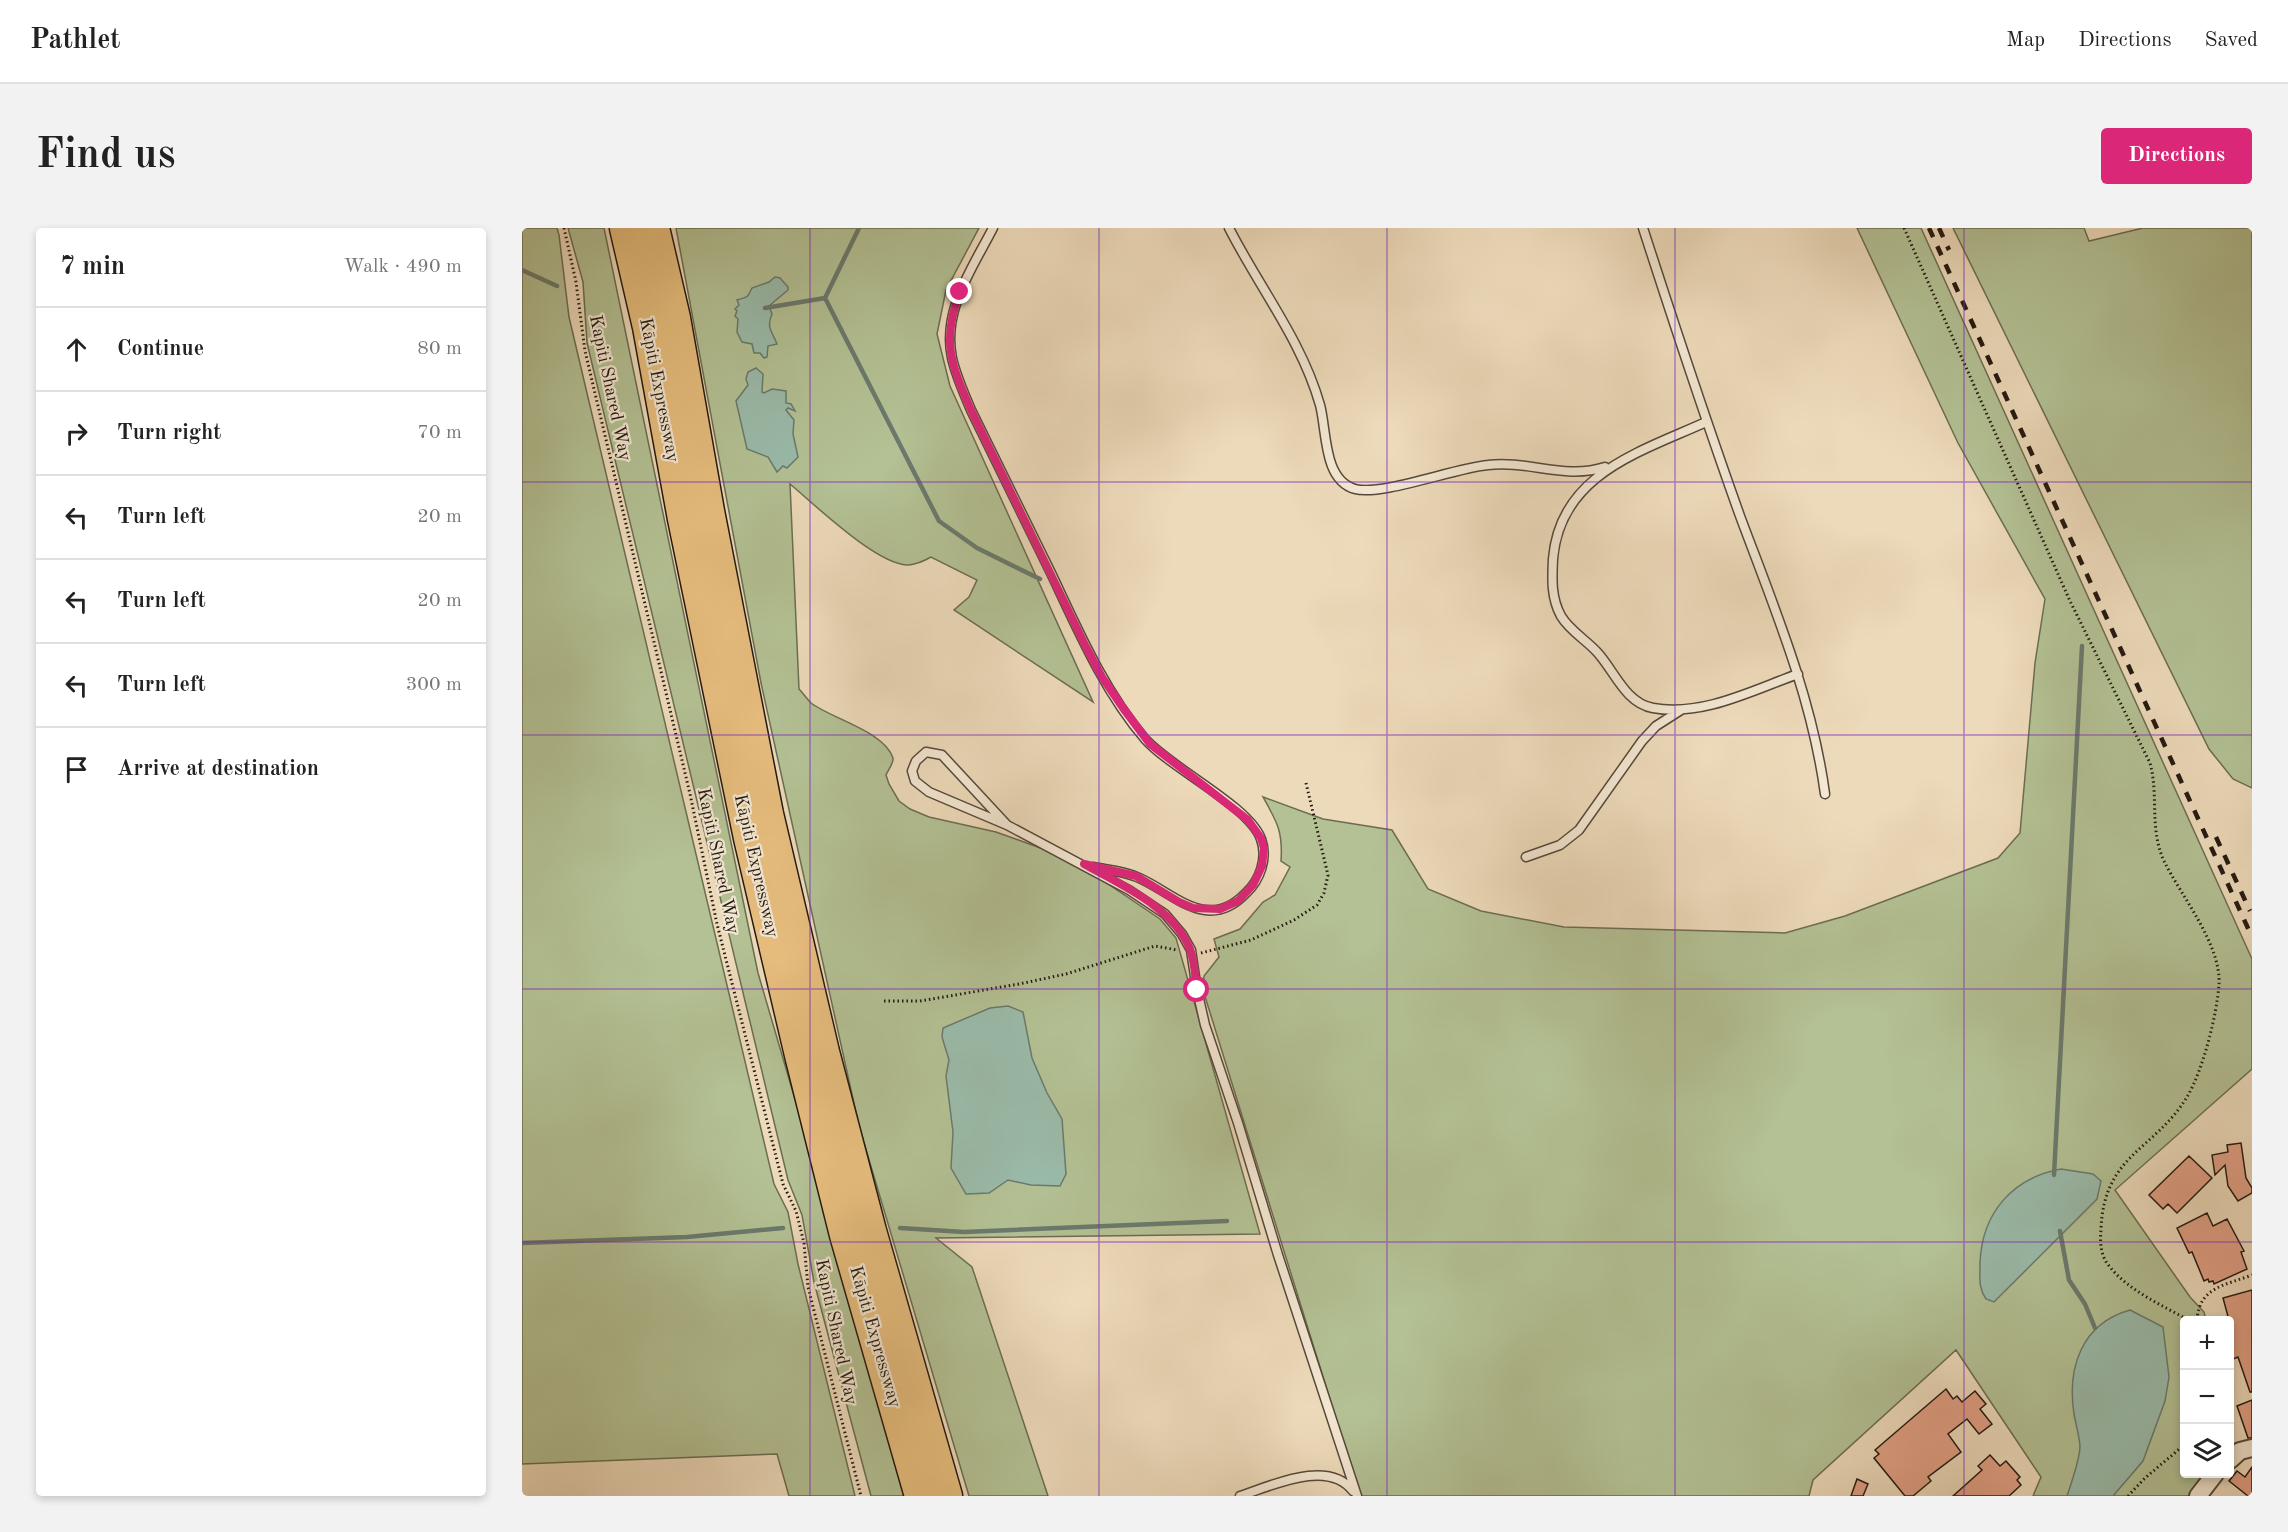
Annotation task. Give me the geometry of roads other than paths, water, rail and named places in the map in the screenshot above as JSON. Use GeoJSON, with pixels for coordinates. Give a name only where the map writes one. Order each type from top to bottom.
{"type":"FeatureCollection","features":[{"type":"Feature","properties":{"kind":"highway","name":"Kāpiti Expressway"},"geometry":{"type":"LineString","coordinates":[[625,228],[648,327],[683,519],[751,850],[845,1235],[920,1496]]}},
{"type":"Feature","properties":{"kind":"highway","name":"Kāpiti Expressway"},"geometry":{"type":"LineString","coordinates":[[654,228],[675,318],[709,511],[768,814],[824,1052],[868,1220],[947,1496]]}},
{"type":"Feature","properties":{"kind":"street"},"geometry":{"type":"LineString","coordinates":[[2234,1456],[2240,1451],[2252,1448]]}},
{"type":"Feature","properties":{"kind":"street"},"geometry":{"type":"LineString","coordinates":[[2198,1496],[2211,1478]]}},
{"type":"Feature","properties":{"kind":"lane"},"geometry":{"type":"LineString","coordinates":[[993,228],[969,273],[951,315],[951,357],[971,410],[1102,677],[1150,744],[1248,820],[1261,838],[1264,848],[1262,866],[1253,885],[1238,901],[1220,909],[1193,908],[1136,876],[1084,864]]}},
{"type":"Feature","properties":{"kind":"lane"},"geometry":{"type":"LineString","coordinates":[[1229,228],[1247,263],[1297,346],[1312,378],[1334,471],[1342,482],[1353,488],[1364,490],[1384,488],[1450,471],[1504,463],[1579,472],[1614,465]]}},
{"type":"Feature","properties":{"kind":"lane"},"geometry":{"type":"LineString","coordinates":[[1642,228],[1706,422],[1798,674],[1814,729],[1826,794]]}},
{"type":"Feature","properties":{"kind":"lane"},"geometry":{"type":"LineString","coordinates":[[1706,422],[1614,465],[1595,477],[1576,497],[1566,512],[1558,532],[1551,582],[1554,599],[1562,617],[1602,657],[1631,695],[1650,708],[1682,710],[1718,703],[1798,674]]}},
{"type":"Feature","properties":{"kind":"lane"},"geometry":{"type":"LineString","coordinates":[[1526,857],[1560,845],[1579,830],[1642,741],[1656,726],[1682,710]]}},
{"type":"Feature","properties":{"kind":"lane"},"geometry":{"type":"LineString","coordinates":[[1007,825],[942,754],[926,752],[916,761],[912,771],[915,781],[928,792],[1007,825],[1084,864],[1130,890],[1165,914],[1182,934],[1192,955],[1205,1025],[1357,1496]]}},
{"type":"Feature","properties":{"kind":"lane"},"geometry":{"type":"LineString","coordinates":[[1240,1496],[1318,1474],[1340,1479],[1349,1485],[1357,1496]]}},
{"type":"Feature","properties":{"kind":"waterway"},"geometry":{"type":"LineString","coordinates":[[825,298],[859,228]]}},
{"type":"Feature","properties":{"kind":"waterway"},"geometry":{"type":"LineString","coordinates":[[522,270],[557,286]]}},
{"type":"Feature","properties":{"kind":"waterway"},"geometry":{"type":"LineString","coordinates":[[825,298],[939,521],[977,548],[1040,579]]}},
{"type":"Feature","properties":{"kind":"waterway"},"geometry":{"type":"LineString","coordinates":[[765,308],[825,298]]}},
{"type":"Feature","properties":{"kind":"waterway"},"geometry":{"type":"LineString","coordinates":[[2054,1175],[2082,646]]}},
{"type":"Feature","properties":{"kind":"waterway"},"geometry":{"type":"LineString","coordinates":[[900,1228],[964,1232],[1227,1221]]}},
{"type":"Feature","properties":{"kind":"waterway"},"geometry":{"type":"LineString","coordinates":[[522,1243],[687,1237],[783,1228]]}},
{"type":"Feature","properties":{"kind":"waterway"},"geometry":{"type":"LineString","coordinates":[[2060,1231],[2069,1280],[2085,1304],[2095,1328]]}},
{"type":"Feature","properties":{"kind":"railway"},"geometry":{"type":"LineString","coordinates":[[1929,228],[2252,937]]}},
{"type":"Feature","properties":{"kind":"railway"},"geometry":{"type":"LineString","coordinates":[[1939,228],[1949,250]]}},
{"type":"Feature","properties":{"kind":"railway"},"geometry":{"type":"LineString","coordinates":[[2216,837],[2250,911]]}}]}
